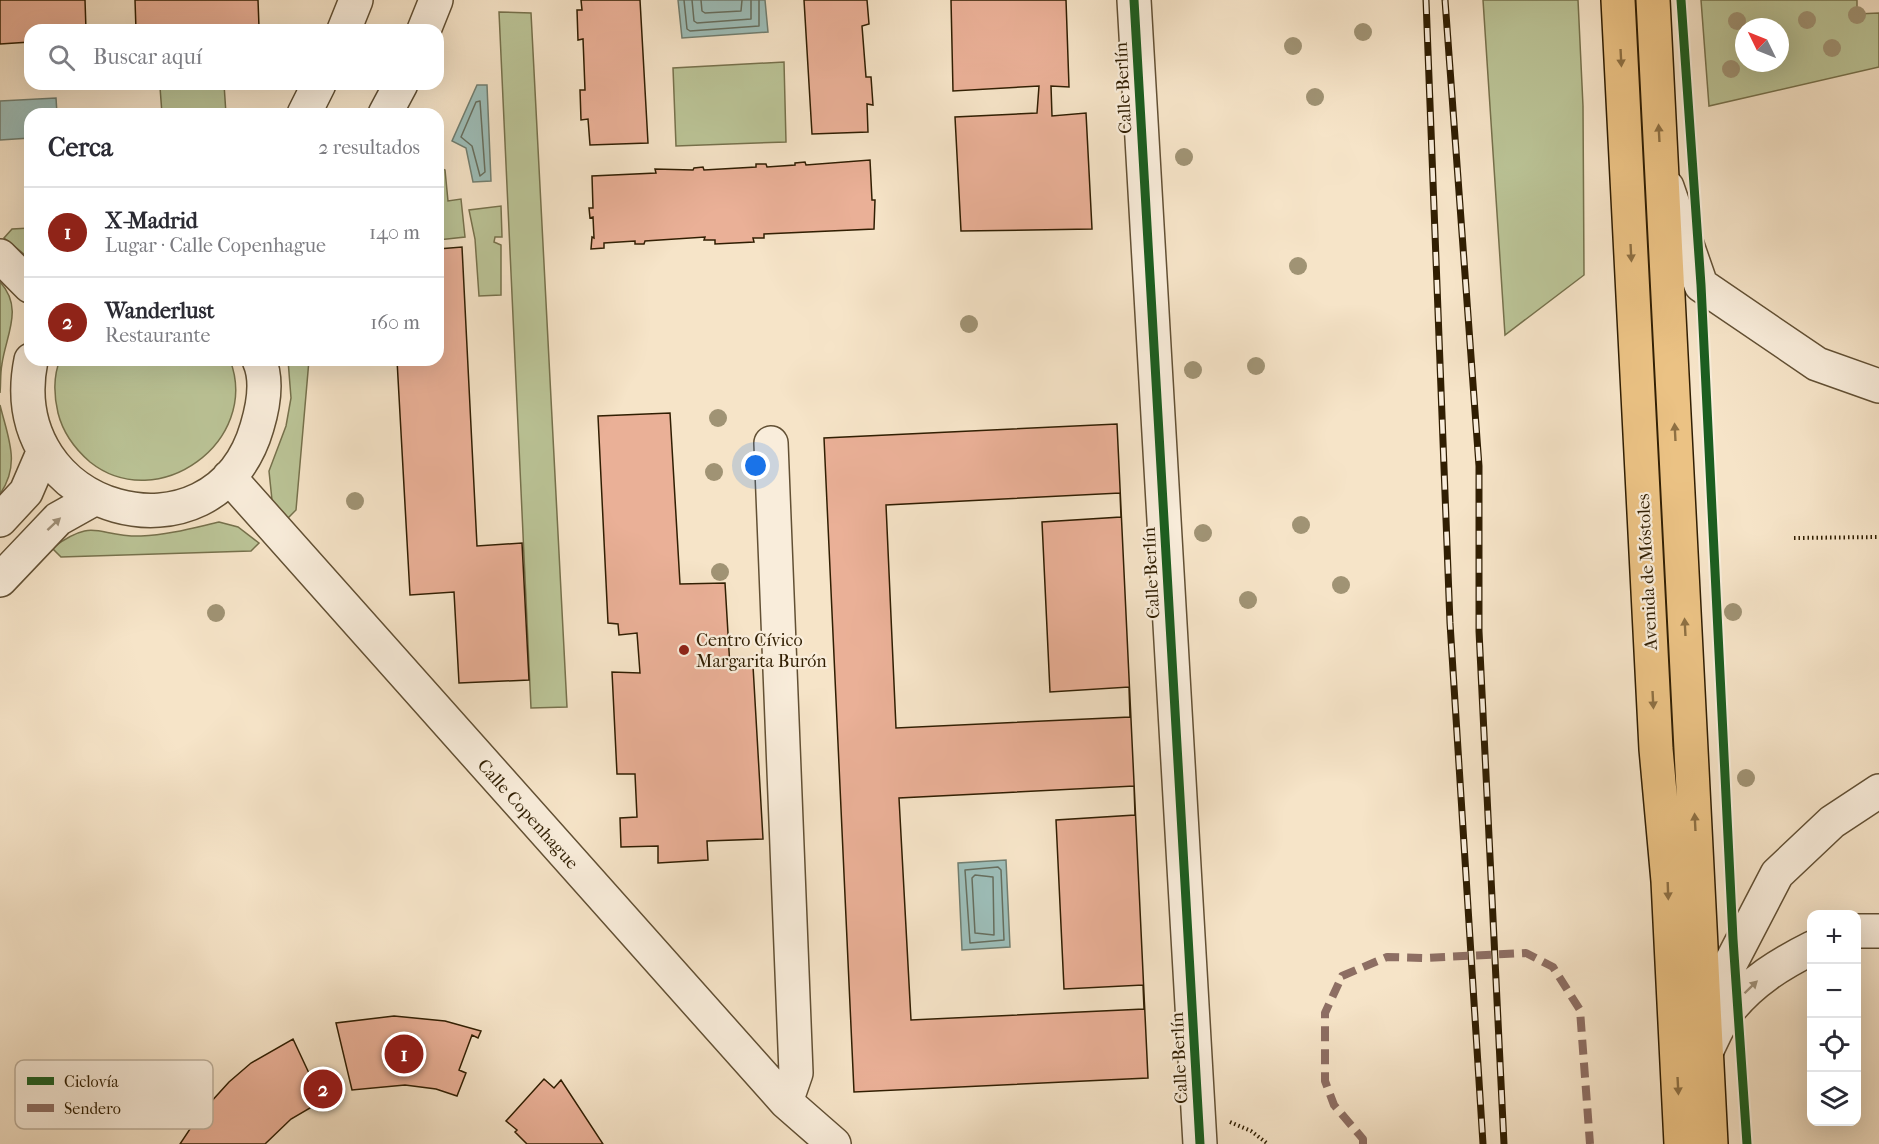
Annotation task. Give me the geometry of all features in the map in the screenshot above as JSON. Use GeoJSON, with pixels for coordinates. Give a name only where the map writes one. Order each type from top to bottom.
{"type":"FeatureCollection","features":[{"type":"Feature","properties":{"kind":"main road","name":"Avenida de Móstoles"},"geometry":{"type":"LineString","coordinates":[[1618,0],[1656,749],[1668,881],[1681,1144]]}},
{"type":"Feature","properties":{"kind":"main road","name":"Avenida de Móstoles"},"geometry":{"type":"LineString","coordinates":[[1653,0],[1711,1144]]}},
{"type":"Feature","properties":{"kind":"street"},"geometry":{"type":"LineString","coordinates":[[347,24],[356,0]]}},
{"type":"Feature","properties":{"kind":"street"},"geometry":{"type":"LineString","coordinates":[[426,24],[436,0]]}},
{"type":"Feature","properties":{"kind":"street","name":"Calle Berlín"},"geometry":{"type":"LineString","coordinates":[[1134,0],[1200,1144]]}},
{"type":"Feature","properties":{"kind":"street"},"geometry":{"type":"LineString","coordinates":[[307,108],[316,90]]}},
{"type":"Feature","properties":{"kind":"street"},"geometry":{"type":"LineString","coordinates":[[388,108],[398,90]]}},
{"type":"Feature","properties":{"kind":"street"},"geometry":{"type":"LineString","coordinates":[[1661,170],[1701,285],[1817,364],[1879,386]]}},
{"type":"Feature","properties":{"kind":"street"},"geometry":{"type":"LineString","coordinates":[[0,256],[24,280]]}},
{"type":"Feature","properties":{"kind":"street"},"geometry":{"type":"LineString","coordinates":[[29,366],[25,381],[28,419],[42,455],[64,481],[92,500],[127,511],[164,511],[199,499],[229,477],[252,444],[264,405],[261,366]]}},
{"type":"Feature","properties":{"kind":"street"},"geometry":{"type":"LineString","coordinates":[[771,443],[796,1073],[786,1102]]}},
{"type":"Feature","properties":{"kind":"street"},"geometry":{"type":"LineString","coordinates":[[0,520],[26,492],[42,455]]}},
{"type":"Feature","properties":{"kind":"street","name":"Calle Copenhague"},"geometry":{"type":"LineString","coordinates":[[229,477],[786,1102],[834,1144]]}},
{"type":"Feature","properties":{"kind":"street"},"geometry":{"type":"LineString","coordinates":[[0,580],[58,519],[92,500]]}},
{"type":"Feature","properties":{"kind":"street"},"geometry":{"type":"LineString","coordinates":[[1704,1005],[1725,974],[1777,874],[1832,822],[1879,791]]}},
{"type":"Feature","properties":{"kind":"street"},"geometry":{"type":"LineString","coordinates":[[1861,931],[1879,931]]}},
{"type":"Feature","properties":{"kind":"street"},"geometry":{"type":"LineString","coordinates":[[1706,1052],[1727,1011],[1744,993],[1761,977],[1807,951]]}},
{"type":"Feature","properties":{"kind":"path"},"geometry":{"type":"LineString","coordinates":[[1794,538],[1879,537]]}},
{"type":"Feature","properties":{"kind":"green space"},"geometry":{"type":"Polygon","coordinates":[[[1483,0],[1578,0],[1583,106],[1584,275],[1505,335],[1483,0]]]}},
{"type":"Feature","properties":{"kind":"green space"},"geometry":{"type":"Polygon","coordinates":[[[1701,0],[1857,0],[1857,14],[1879,13],[1879,67],[1709,106],[1701,0]]]}},
{"type":"Feature","properties":{"kind":"green space"},"geometry":{"type":"Polygon","coordinates":[[[499,12],[531,13],[567,707],[531,708],[499,12]]]}},
{"type":"Feature","properties":{"kind":"green space"},"geometry":{"type":"Polygon","coordinates":[[[784,62],[786,142],[676,146],[673,68],[784,62]]]}},
{"type":"Feature","properties":{"kind":"green space"},"geometry":{"type":"Polygon","coordinates":[[[160,90],[224,90],[226,108],[162,108],[160,90]]]}},
{"type":"Feature","properties":{"kind":"green space"},"geometry":{"type":"Polygon","coordinates":[[[444,170],[448,201],[461,199],[465,237],[444,239],[444,170]]]}},
{"type":"Feature","properties":{"kind":"green space"},"geometry":{"type":"Polygon","coordinates":[[[501,206],[502,237],[495,237],[494,242],[501,245],[501,295],[479,296],[475,239],[469,210],[501,206]]]}},
{"type":"Feature","properties":{"kind":"green space"},"geometry":{"type":"Polygon","coordinates":[[[24,228],[24,254],[4,238],[12,229],[24,228]]]}},
{"type":"Feature","properties":{"kind":"green space"},"geometry":{"type":"Polygon","coordinates":[[[0,282],[11,302],[12,322],[1,368],[0,393],[0,282]]]}},
{"type":"Feature","properties":{"kind":"green space"},"geometry":{"type":"Polygon","coordinates":[[[58,366],[231,366],[236,390],[231,418],[217,442],[197,462],[172,475],[145,480],[117,476],[90,462],[79,452],[66,434],[58,413],[55,393],[58,366]]]}},
{"type":"Feature","properties":{"kind":"green space"},"geometry":{"type":"Polygon","coordinates":[[[288,366],[308,366],[296,510],[285,521],[272,500],[269,471],[286,426],[291,398],[288,366]]]}},
{"type":"Feature","properties":{"kind":"green space"},"geometry":{"type":"Polygon","coordinates":[[[0,405],[9,440],[11,461],[10,472],[0,494],[0,405]]]}},
{"type":"Feature","properties":{"kind":"green space"},"geometry":{"type":"Polygon","coordinates":[[[219,522],[238,527],[259,543],[251,551],[61,557],[52,548],[67,538],[88,530],[141,536],[171,533],[219,522]]]}},
{"type":"Feature","properties":{"kind":"water"},"geometry":{"type":"Polygon","coordinates":[[[678,0],[765,0],[768,32],[682,38],[678,0]]]}},
{"type":"Feature","properties":{"kind":"water"},"geometry":{"type":"Polygon","coordinates":[[[477,85],[487,85],[491,181],[473,182],[466,148],[452,141],[477,85]]]}},
{"type":"Feature","properties":{"kind":"water"},"geometry":{"type":"Polygon","coordinates":[[[56,98],[57,108],[24,108],[24,138],[0,140],[0,101],[56,98]]]}},
{"type":"Feature","properties":{"kind":"water"},"geometry":{"type":"Polygon","coordinates":[[[1006,860],[1010,947],[962,950],[958,863],[1006,860]]]}},
{"type":"Feature","properties":{"kind":"building"},"geometry":{"type":"Polygon","coordinates":[[[0,0],[85,0],[86,24],[24,24],[24,42],[0,44],[0,0]]]}},
{"type":"Feature","properties":{"kind":"building"},"geometry":{"type":"Polygon","coordinates":[[[135,0],[258,0],[259,24],[136,24],[135,0]]]}},
{"type":"Feature","properties":{"kind":"building"},"geometry":{"type":"Polygon","coordinates":[[[581,0],[640,0],[648,143],[590,145],[588,119],[581,120],[580,90],[585,90],[583,39],[578,40],[577,10],[582,10],[581,0]]]}},
{"type":"Feature","properties":{"kind":"building"},"geometry":{"type":"Polygon","coordinates":[[[804,0],[867,0],[869,24],[862,26],[866,77],[871,77],[873,105],[867,104],[868,132],[812,134],[804,0]]]}},
{"type":"Feature","properties":{"kind":"building"},"geometry":{"type":"Polygon","coordinates":[[[951,0],[1066,0],[1069,87],[1051,86],[1052,116],[1086,113],[1092,229],[961,231],[955,117],[1037,113],[1039,86],[953,91],[951,0]]]}},
{"type":"Feature","properties":{"kind":"building"},"geometry":{"type":"Polygon","coordinates":[[[870,160],[872,200],[875,200],[874,229],[764,234],[764,238],[753,238],[754,242],[715,244],[715,240],[704,240],[705,237],[645,241],[644,244],[635,244],[635,241],[604,243],[604,248],[591,249],[592,237],[594,238],[593,217],[590,218],[589,208],[593,208],[592,176],[656,173],[655,169],[693,170],[703,167],[704,170],[756,167],[756,164],[766,164],[767,167],[805,162],[806,165],[870,160]]]}},
{"type":"Feature","properties":{"kind":"building"},"geometry":{"type":"Polygon","coordinates":[[[462,247],[477,546],[522,543],[529,680],[459,683],[454,592],[410,595],[397,366],[444,366],[444,248],[462,247]]]}},
{"type":"Feature","properties":{"kind":"building","name":"Centro Cívico Margarita Burón"},"geometry":{"type":"Polygon","coordinates":[[[670,413],[680,584],[725,583],[730,667],[753,666],[763,839],[707,841],[708,860],[658,863],[658,846],[621,847],[620,818],[637,817],[635,774],[617,774],[612,672],[640,673],[637,633],[619,635],[618,624],[608,623],[598,416],[670,413]]]}},
{"type":"Feature","properties":{"kind":"building"},"geometry":{"type":"Polygon","coordinates":[[[1117,424],[1148,1078],[854,1092],[824,438],[1117,424]],[[1120,493],[886,505],[896,728],[1130,717],[1129,687],[1050,692],[1042,522],[1121,517],[1120,493]],[[1134,786],[899,798],[911,1020],[1144,1009],[1143,985],[1064,989],[1056,820],[1135,815],[1134,786]]]}},
{"type":"Feature","properties":{"kind":"building"},"geometry":{"type":"Polygon","coordinates":[[[394,1016],[445,1021],[481,1031],[478,1038],[472,1035],[459,1070],[466,1073],[457,1096],[436,1089],[405,1085],[352,1090],[336,1023],[394,1016]]]}},
{"type":"Feature","properties":{"kind":"building"},"geometry":{"type":"Polygon","coordinates":[[[293,1039],[322,1101],[291,1119],[265,1144],[180,1144],[190,1129],[213,1129],[213,1100],[251,1063],[293,1039]]]}},
{"type":"Feature","properties":{"kind":"building"},"geometry":{"type":"Polygon","coordinates":[[[544,1079],[554,1088],[561,1080],[603,1144],[527,1144],[515,1132],[517,1130],[506,1121],[544,1079]]]}},
{"type":"Feature","properties":{"kind":"railway"},"geometry":{"type":"LineString","coordinates":[[1426,0],[1450,623],[1483,1144]]}},
{"type":"Feature","properties":{"kind":"railway"},"geometry":{"type":"LineString","coordinates":[[1445,0],[1479,466],[1479,631],[1504,1144]]}},
{"type":"Feature","properties":{"kind":"marked path"},"geometry":{"type":"LineString","coordinates":[[1363,1144],[1363,1139],[1334,1105],[1325,1081],[1325,1013],[1342,976],[1387,957],[1424,958],[1526,953],[1553,967],[1580,1010],[1590,1144]]}},
{"type":"Feature","properties":{"kind":"cycle path"},"geometry":{"type":"LineString","coordinates":[[1134,0],[1200,1144]]}},
{"type":"Feature","properties":{"kind":"cycle path"},"geometry":{"type":"LineString","coordinates":[[1681,0],[1701,285],[1733,939],[1747,1144]]}},
{"type":"Feature","properties":{"kind":"place","name":"Centro Cívico Margarita Burón"},"geometry":{"type":"Point","coordinates":[684,650]}},
{"type":"Feature","properties":{"kind":"place","name":"X-Madrid"},"geometry":{"type":"Point","coordinates":[404,1054]}},
{"type":"Feature","properties":{"kind":"place","name":"Wanderlust"},"geometry":{"type":"Point","coordinates":[323,1089]}}]}
